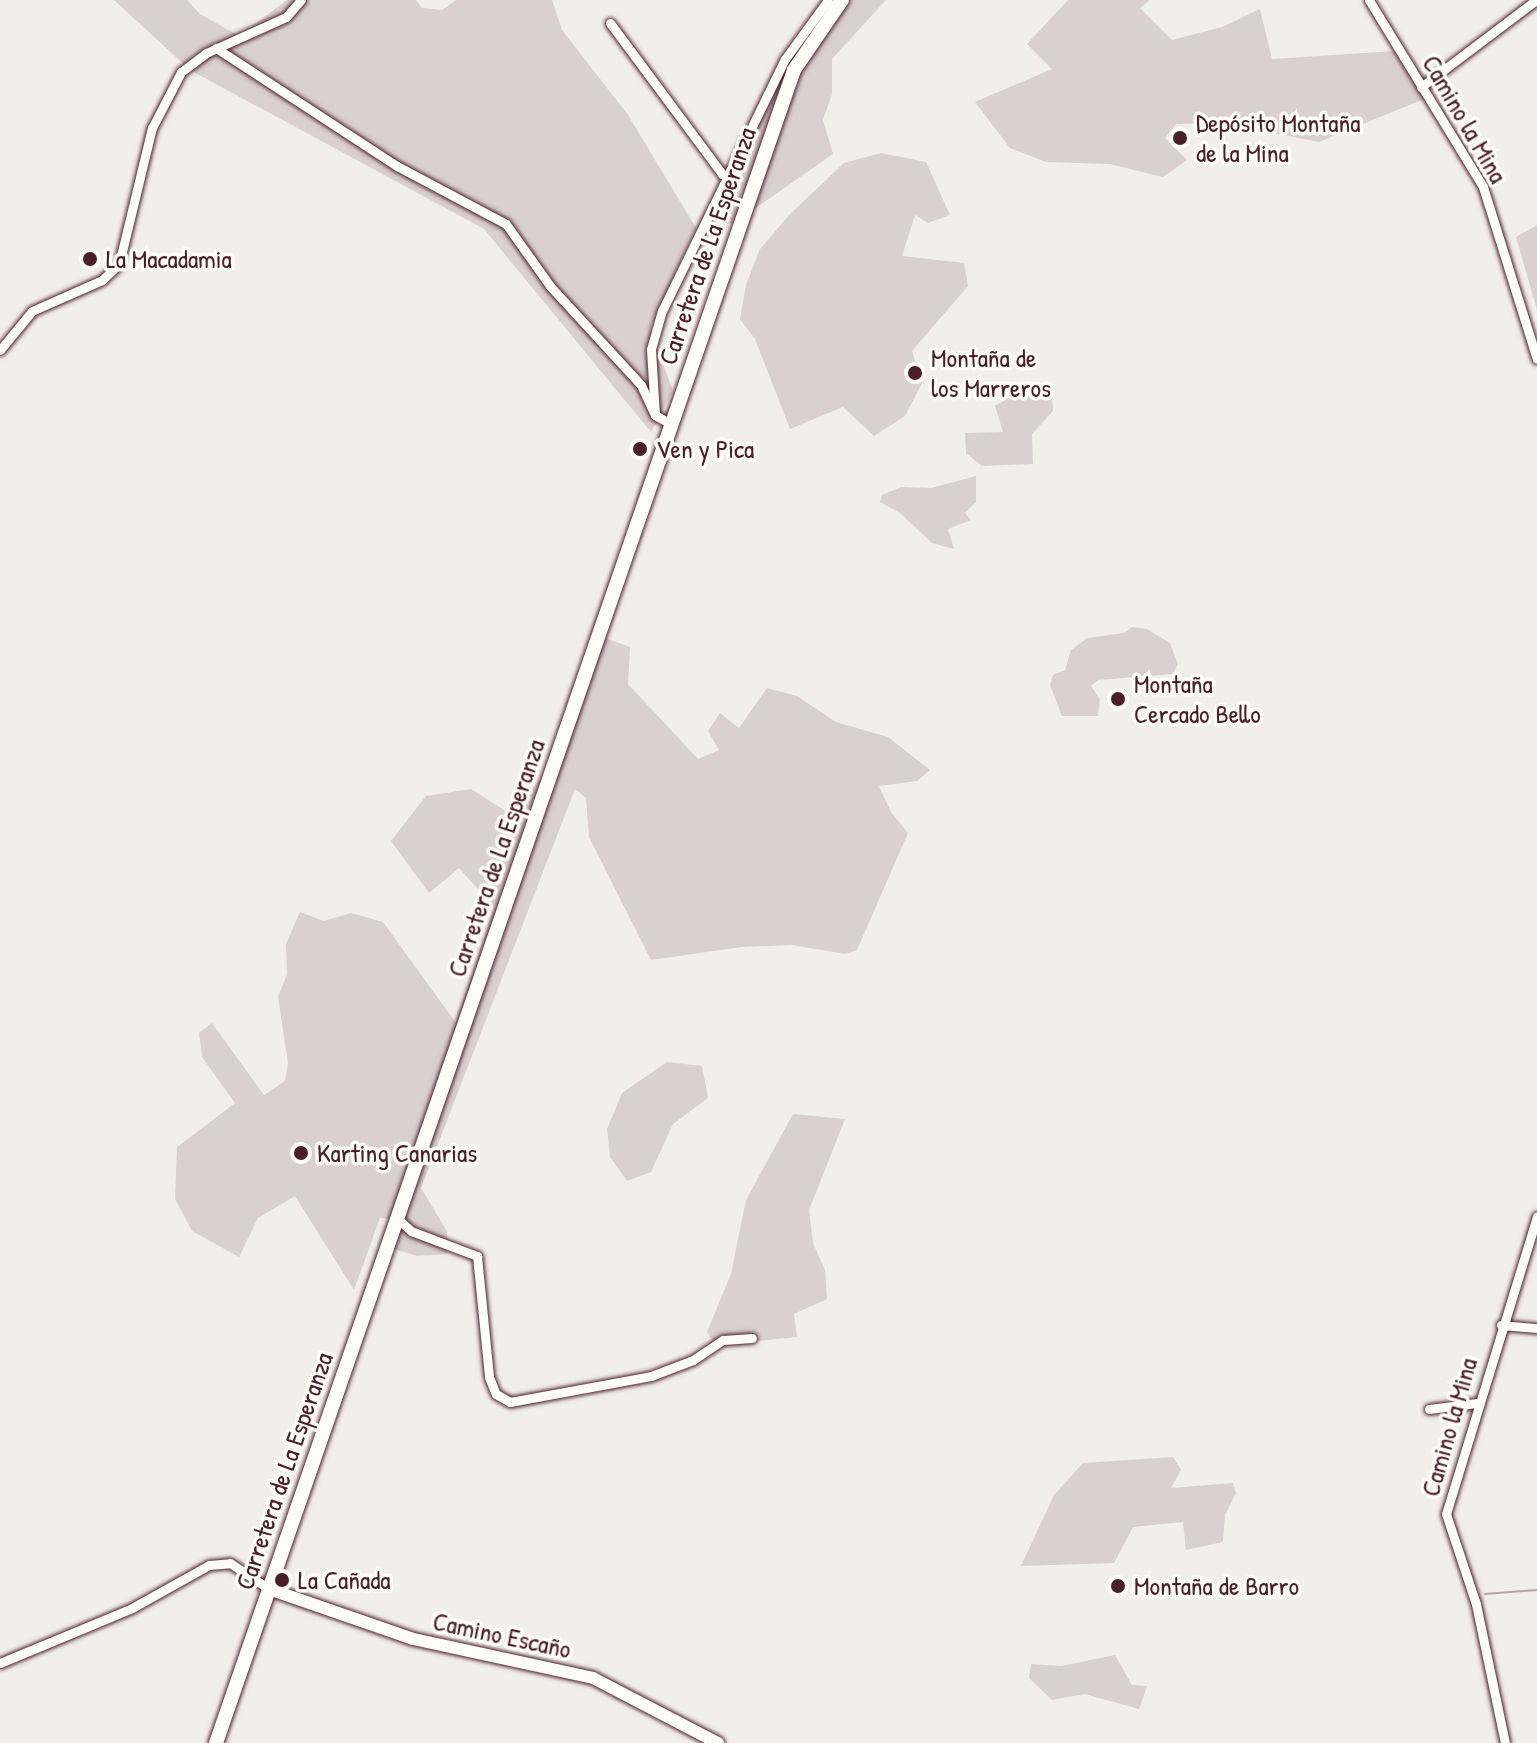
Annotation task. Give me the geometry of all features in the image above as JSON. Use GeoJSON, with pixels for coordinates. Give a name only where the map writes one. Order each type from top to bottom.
{"type":"FeatureCollection","features":[{"type":"Feature","properties":{"kind":"main road","name":"Carretera de La Esperanza"},"geometry":{"type":"LineString","coordinates":[[216,1743],[794,70],[842,0]]}},
{"type":"Feature","properties":{"kind":"main road","name":"Camino Escaño"},"geometry":{"type":"LineString","coordinates":[[269,1589],[413,1639],[593,1678],[718,1743]]}},
{"type":"Feature","properties":{"kind":"street"},"geometry":{"type":"LineString","coordinates":[[0,350],[32,311],[102,280],[119,264],[162,105],[181,72],[216,48],[286,17],[301,0]]}},
{"type":"Feature","properties":{"kind":"street"},"geometry":{"type":"LineString","coordinates":[[655,415],[651,349],[682,266],[731,176],[785,59],[828,0]]}},
{"type":"Feature","properties":{"kind":"street"},"geometry":{"type":"LineString","coordinates":[[1421,87],[1536,0]]}},
{"type":"Feature","properties":{"kind":"street","name":"Camino la Mina"},"geometry":{"type":"LineString","coordinates":[[1372,1],[1483,187],[1537,359]]}},
{"type":"Feature","properties":{"kind":"street"},"geometry":{"type":"LineString","coordinates":[[610,23],[722,174],[731,176]]}},
{"type":"Feature","properties":{"kind":"street"},"geometry":{"type":"LineString","coordinates":[[216,48],[397,166],[506,224],[550,286],[641,385],[655,415],[671,424]]}},
{"type":"Feature","properties":{"kind":"street"},"geometry":{"type":"LineString","coordinates":[[396,1217],[411,1231],[477,1256],[489,1377],[496,1394],[510,1402],[651,1376],[693,1360],[723,1340],[752,1338]]}},
{"type":"Feature","properties":{"kind":"street","name":"Camino la Mina"},"geometry":{"type":"LineString","coordinates":[[1505,1743],[1476,1604],[1447,1525],[1477,1403],[1537,1217]]}},
{"type":"Feature","properties":{"kind":"street"},"geometry":{"type":"LineString","coordinates":[[1501,1325],[1537,1328]]}},
{"type":"Feature","properties":{"kind":"street"},"geometry":{"type":"LineString","coordinates":[[1429,1409],[1477,1403]]}},
{"type":"Feature","properties":{"kind":"street"},"geometry":{"type":"LineString","coordinates":[[0,1663],[132,1608],[209,1565],[230,1563],[269,1589]]}},
{"type":"Feature","properties":{"kind":"shaded area"},"geometry":{"type":"Polygon","coordinates":[[[114,0],[187,0],[200,14],[239,36],[287,0],[416,0],[422,8],[442,10],[456,0],[552,0],[562,30],[628,115],[696,228],[650,328],[673,391],[651,432],[484,229],[190,70],[114,0]]]}},
{"type":"Feature","properties":{"kind":"shaded area"},"geometry":{"type":"Polygon","coordinates":[[[849,0],[886,0],[832,59],[832,94],[823,120],[833,154],[734,223],[725,224],[714,207],[787,70],[849,0]]]}},
{"type":"Feature","properties":{"kind":"shaded area"},"geometry":{"type":"Polygon","coordinates":[[[1068,0],[1150,0],[1140,8],[1172,40],[1222,27],[1260,9],[1272,59],[1395,51],[1424,99],[1319,142],[1220,123],[1176,124],[1165,138],[1187,160],[1163,177],[1110,164],[1046,162],[1010,148],[975,102],[1052,69],[1027,44],[1068,0]]]}},
{"type":"Feature","properties":{"kind":"shaded area"},"geometry":{"type":"Polygon","coordinates":[[[881,153],[926,162],[950,215],[928,223],[915,215],[902,256],[964,263],[968,286],[912,351],[922,383],[905,416],[874,436],[843,407],[790,429],[755,339],[740,319],[746,285],[760,249],[790,214],[844,163],[881,153]]]}},
{"type":"Feature","properties":{"kind":"shaded area"},"geometry":{"type":"Polygon","coordinates":[[[1537,225],[1537,310],[1516,237],[1537,225]]]}},
{"type":"Feature","properties":{"kind":"shaded area"},"geometry":{"type":"Polygon","coordinates":[[[1015,394],[1052,396],[1053,411],[1032,434],[1033,464],[982,466],[966,453],[965,433],[1003,432],[995,406],[1015,394]]]}},
{"type":"Feature","properties":{"kind":"shaded area"},"geometry":{"type":"Polygon","coordinates":[[[976,476],[976,502],[965,513],[971,520],[948,529],[954,549],[932,543],[900,513],[880,502],[882,495],[901,487],[931,488],[976,476]]]}},
{"type":"Feature","properties":{"kind":"shaded area"},"geometry":{"type":"Polygon","coordinates":[[[1132,627],[1147,629],[1170,643],[1178,664],[1173,674],[1098,680],[1091,686],[1100,699],[1098,716],[1062,716],[1050,685],[1053,675],[1065,670],[1071,650],[1087,638],[1124,633],[1132,627]]]}},
{"type":"Feature","properties":{"kind":"shaded area"},"geometry":{"type":"Polygon","coordinates":[[[605,638],[630,647],[628,684],[698,759],[719,750],[708,731],[720,713],[739,728],[767,688],[797,696],[836,722],[888,737],[930,770],[917,781],[879,786],[891,812],[908,833],[857,950],[845,954],[792,945],[741,947],[651,960],[589,837],[586,798],[575,789],[421,1188],[447,1231],[447,1254],[417,1256],[394,1249],[391,1219],[380,1218],[354,1290],[295,1196],[258,1218],[239,1257],[192,1231],[175,1199],[177,1147],[235,1103],[202,1057],[199,1033],[212,1023],[264,1095],[285,1081],[288,1063],[278,997],[287,974],[286,944],[300,912],[324,921],[351,913],[383,922],[456,1023],[494,907],[459,868],[429,893],[391,841],[426,796],[471,789],[515,817],[531,790],[562,756],[605,638]]]}},
{"type":"Feature","properties":{"kind":"shaded area"},"geometry":{"type":"Polygon","coordinates":[[[667,1062],[702,1066],[708,1098],[673,1124],[651,1172],[627,1181],[610,1157],[607,1129],[622,1093],[667,1062]]]}},
{"type":"Feature","properties":{"kind":"shaded area"},"geometry":{"type":"Polygon","coordinates":[[[793,1114],[845,1119],[809,1210],[813,1243],[825,1270],[827,1299],[794,1314],[797,1337],[715,1345],[707,1332],[731,1274],[746,1200],[793,1114]]]}},
{"type":"Feature","properties":{"kind":"shaded area"},"geometry":{"type":"Polygon","coordinates":[[[1173,1457],[1181,1470],[1171,1488],[1233,1483],[1236,1493],[1225,1515],[1223,1542],[1186,1550],[1183,1522],[1133,1527],[1114,1563],[1021,1566],[1054,1495],[1083,1463],[1173,1457]]]}},
{"type":"Feature","properties":{"kind":"shaded area"},"geometry":{"type":"Polygon","coordinates":[[[1115,1655],[1132,1685],[1147,1686],[1139,1709],[1085,1694],[1052,1700],[1029,1678],[1031,1664],[1061,1666],[1115,1655]]]}},
{"type":"Feature","properties":{"kind":"waterway"},"geometry":{"type":"LineString","coordinates":[[1485,1594],[1537,1590]]}},
{"type":"Feature","properties":{"kind":"place","name":"Depósito Montaña de la Mina"},"geometry":{"type":"Point","coordinates":[1180,138]}},
{"type":"Feature","properties":{"kind":"place","name":"La Macadamia"},"geometry":{"type":"Point","coordinates":[90,259]}},
{"type":"Feature","properties":{"kind":"place","name":"Montaña de los Marreros"},"geometry":{"type":"Point","coordinates":[915,373]}},
{"type":"Feature","properties":{"kind":"place","name":"Ven y Pica"},"geometry":{"type":"Point","coordinates":[640,449]}},
{"type":"Feature","properties":{"kind":"place","name":"Montaña Cercado Bello"},"geometry":{"type":"Point","coordinates":[1118,699]}},
{"type":"Feature","properties":{"kind":"place","name":"Karting Canarias"},"geometry":{"type":"Point","coordinates":[301,1153]}},
{"type":"Feature","properties":{"kind":"place","name":"La Cañada"},"geometry":{"type":"Point","coordinates":[282,1580]}},
{"type":"Feature","properties":{"kind":"place","name":"Montaña de Barro"},"geometry":{"type":"Point","coordinates":[1118,1586]}}]}
